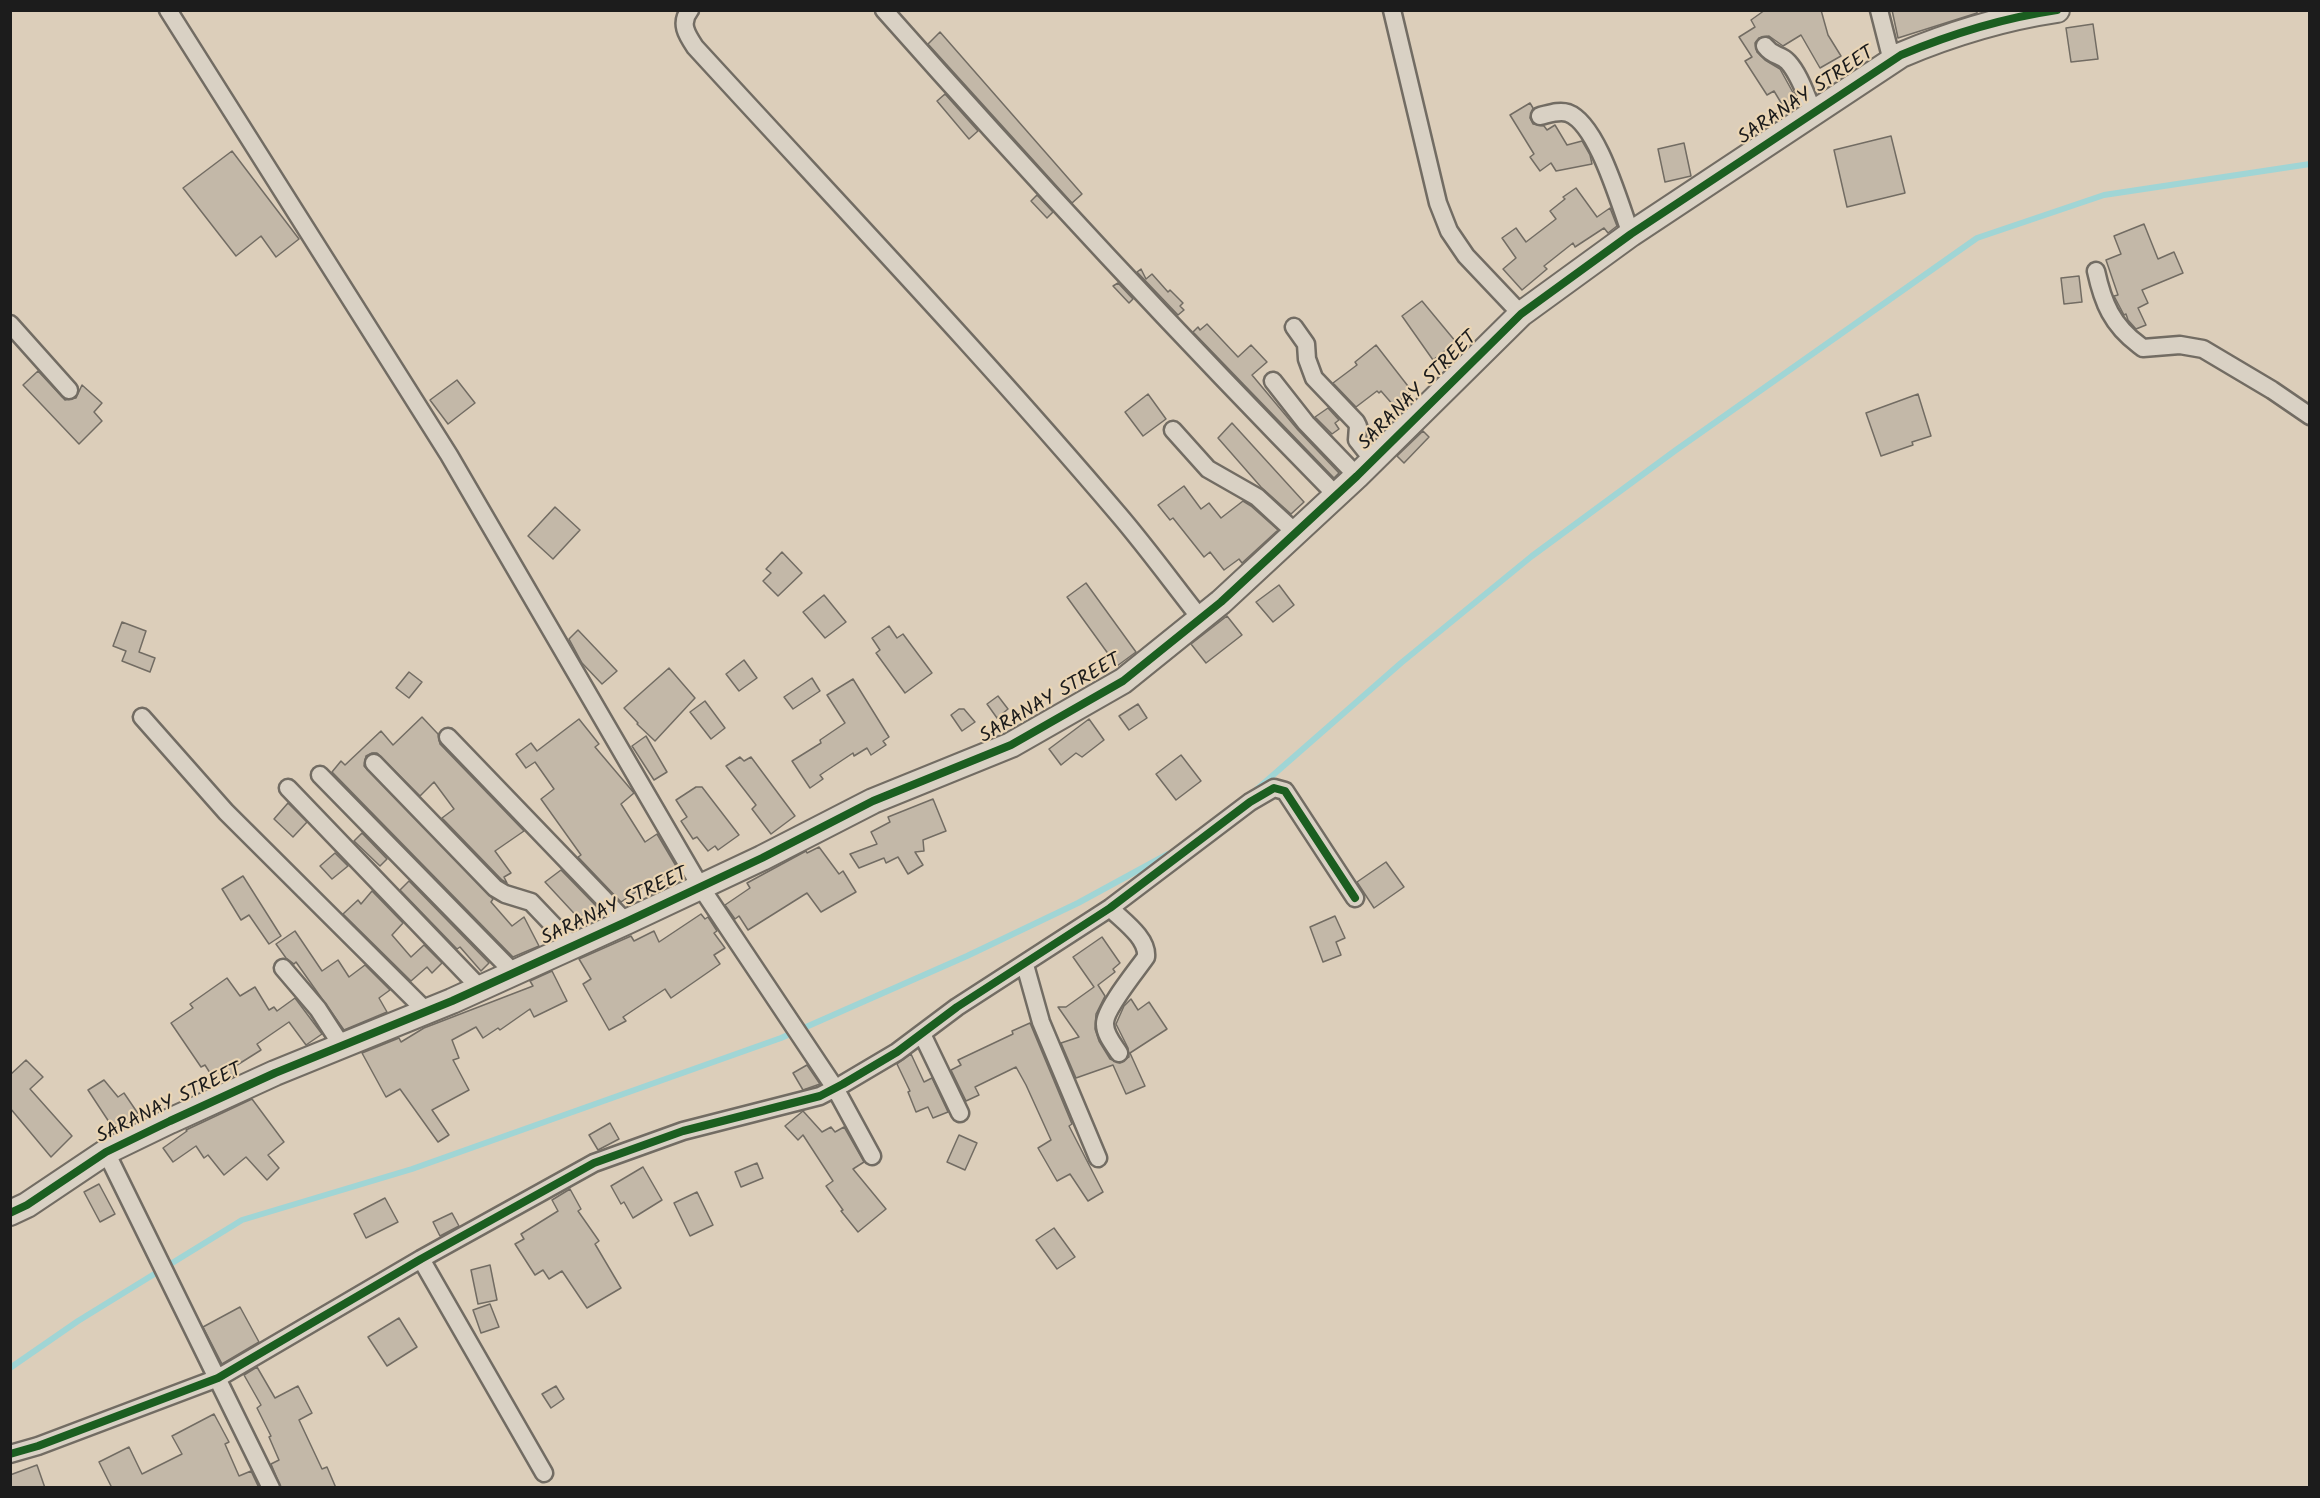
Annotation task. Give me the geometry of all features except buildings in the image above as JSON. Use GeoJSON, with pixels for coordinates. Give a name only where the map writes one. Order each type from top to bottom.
{"type":"FeatureCollection","features":[{"type":"Feature","properties":{"kind":"street"},"geometry":{"type":"LineString","coordinates":[[168,10],[449,455],[700,886],[835,1088],[872,1156]]}},
{"type":"Feature","properties":{"kind":"street"},"geometry":{"type":"LineString","coordinates":[[690,10],[684,23],[695,47],[900,270],[1077,468],[1120,517],[1201,619]]}},
{"type":"Feature","properties":{"kind":"street"},"geometry":{"type":"LineString","coordinates":[[884,10],[1012,155],[1336,495]]}},
{"type":"Feature","properties":{"kind":"street"},"geometry":{"type":"LineString","coordinates":[[1392,10],[1438,203],[1449,231],[1466,256],[1521,314]]}},
{"type":"Feature","properties":{"kind":"street"},"geometry":{"type":"LineString","coordinates":[[1879,10],[1892,61]]}},
{"type":"Feature","properties":{"kind":"street","name":"SARANAY STREET"},"geometry":{"type":"LineString","coordinates":[[10,1214],[106,1152],[181,1116],[514,973],[762,858],[873,801],[1011,745],[1123,681],[1201,619],[1296,532],[1365,468],[1521,314],[1631,234],[1901,55],[1946,36],[2030,14],[2057,10]]}},
{"type":"Feature","properties":{"kind":"street"},"geometry":{"type":"LineString","coordinates":[[1765,46],[1772,55],[1788,62],[1814,112]]}},
{"type":"Feature","properties":{"kind":"street"},"geometry":{"type":"LineString","coordinates":[[1540,116],[1558,112],[1567,113],[1576,118],[1589,133],[1600,152],[1631,234]]}},
{"type":"Feature","properties":{"kind":"street"},"geometry":{"type":"LineString","coordinates":[[2096,271],[2102,298],[2115,322],[2143,348],[2180,345],[2203,349],[2272,390],[2310,416]]}},
{"type":"Feature","properties":{"kind":"street"},"geometry":{"type":"LineString","coordinates":[[10,324],[69,390]]}},
{"type":"Feature","properties":{"kind":"street"},"geometry":{"type":"LineString","coordinates":[[1294,327],[1306,344],[1307,360],[1314,378],[1356,422],[1357,440],[1365,468]]}},
{"type":"Feature","properties":{"kind":"street"},"geometry":{"type":"LineString","coordinates":[[1273,381],[1306,423],[1365,468]]}},
{"type":"Feature","properties":{"kind":"street"},"geometry":{"type":"LineString","coordinates":[[1173,430],[1208,469],[1257,497],[1296,532]]}},
{"type":"Feature","properties":{"kind":"street"},"geometry":{"type":"LineString","coordinates":[[142,717],[226,813],[426,1011]]}},
{"type":"Feature","properties":{"kind":"street"},"geometry":{"type":"LineString","coordinates":[[448,737],[626,922]]}},
{"type":"Feature","properties":{"kind":"street"},"geometry":{"type":"LineString","coordinates":[[374,762],[495,888],[505,894],[531,902],[573,946]]}},
{"type":"Feature","properties":{"kind":"street"},"geometry":{"type":"LineString","coordinates":[[320,775],[514,973]]}},
{"type":"Feature","properties":{"kind":"street"},"geometry":{"type":"LineString","coordinates":[[288,788],[480,988]]}},
{"type":"Feature","properties":{"kind":"street"},"geometry":{"type":"LineString","coordinates":[[10,1454],[38,1446],[218,1378],[421,1259],[594,1163],[682,1131],[820,1096],[897,1052],[957,1007],[1110,908],[1250,802],[1274,788],[1285,791],[1355,898]]}},
{"type":"Feature","properties":{"kind":"street"},"geometry":{"type":"LineString","coordinates":[[1110,908],[1136,933],[1147,953],[1127,981],[1106,1018],[1106,1030],[1119,1053]]}},
{"type":"Feature","properties":{"kind":"street"},"geometry":{"type":"LineString","coordinates":[[1025,964],[1041,1022],[1098,1158]]}},
{"type":"Feature","properties":{"kind":"street"},"geometry":{"type":"LineString","coordinates":[[283,968],[318,1009],[342,1046]]}},
{"type":"Feature","properties":{"kind":"street"},"geometry":{"type":"LineString","coordinates":[[922,1034],[960,1113]]}},
{"type":"Feature","properties":{"kind":"street"},"geometry":{"type":"LineString","coordinates":[[106,1152],[271,1488]]}},
{"type":"Feature","properties":{"kind":"street"},"geometry":{"type":"LineString","coordinates":[[421,1259],[544,1473]]}},
{"type":"Feature","properties":{"kind":"waterway"},"geometry":{"type":"LineString","coordinates":[[1256,790],[1401,663],[1532,556],[1676,450],[1977,238],[2104,195],[2310,164]]}},
{"type":"Feature","properties":{"kind":"waterway"},"geometry":{"type":"LineString","coordinates":[[10,1368],[78,1321],[242,1220],[412,1169],[781,1038],[967,956],[1078,903],[1168,854]]}},
{"type":"Feature","properties":{"kind":"cycle path"},"geometry":{"type":"LineString","coordinates":[[10,1213],[27,1205],[106,1152],[170,1121],[275,1073],[452,1001],[762,858],[873,801],[1011,745],[1123,681],[1221,602],[1357,476],[1521,314],[1631,234],[1901,55],[1978,28],[2017,17],[2057,10]]}},
{"type":"Feature","properties":{"kind":"cycle path"},"geometry":{"type":"LineString","coordinates":[[10,1454],[38,1446],[218,1378],[421,1259],[594,1163],[683,1131],[820,1096],[843,1084],[897,1052],[957,1007],[1110,908],[1250,802],[1274,788],[1285,791],[1355,898]]}}]}
